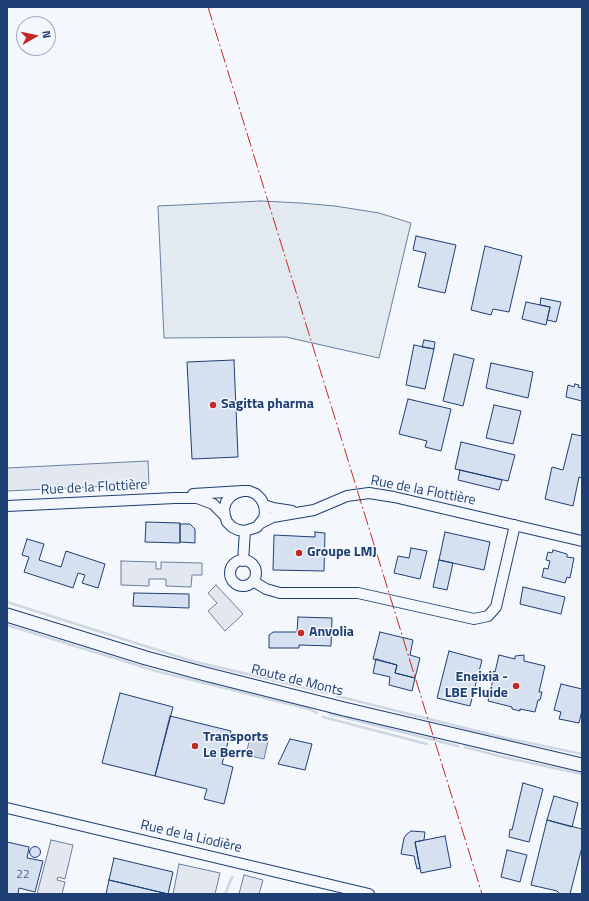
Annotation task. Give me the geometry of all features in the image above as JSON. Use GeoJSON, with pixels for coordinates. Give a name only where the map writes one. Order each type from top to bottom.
{"type":"FeatureCollection","features":[{"type":"Feature","properties":{"kind":"main road","name":"Route de Monts"},"geometry":{"type":"LineString","coordinates":[[7,615],[146,658],[205,674],[344,709],[582,765]]}},
{"type":"Feature","properties":{"kind":"street"},"geometry":{"type":"LineString","coordinates":[[181,498],[195,494],[243,491],[256,494],[264,505],[265,512],[261,523],[245,532],[232,527],[225,516],[224,508],[230,496],[243,491]]}},
{"type":"Feature","properties":{"kind":"street","name":"Rue de la Flottière"},"geometry":{"type":"LineString","coordinates":[[261,523],[273,517],[314,510],[347,496],[369,493],[394,497],[582,541]]}},
{"type":"Feature","properties":{"kind":"street","name":"Rue de la Flottière"},"geometry":{"type":"LineString","coordinates":[[7,506],[197,498],[208,501],[218,507],[225,516]]}},
{"type":"Feature","properties":{"kind":"street"},"geometry":{"type":"LineString","coordinates":[[264,505],[273,508],[295,511],[314,510]]}},
{"type":"Feature","properties":{"kind":"street"},"geometry":{"type":"LineString","coordinates":[[253,581],[266,589],[280,593],[358,593],[474,619],[488,616],[496,606],[515,525]]}},
{"type":"Feature","properties":{"kind":"street"},"geometry":{"type":"LineString","coordinates":[[243,561],[245,532]]}},
{"type":"Feature","properties":{"kind":"street"},"geometry":{"type":"LineString","coordinates":[[243,561],[251,563],[256,574],[253,581],[250,584],[242,586],[238,585],[232,579],[232,567],[243,561]]}},
{"type":"Feature","properties":{"kind":"street","name":"Rue de la Liodière"},"geometry":{"type":"LineString","coordinates":[[7,808],[369,894]]}},
{"type":"Feature","properties":{"kind":"shaded area"},"geometry":{"type":"Polygon","coordinates":[[[261,201],[335,206],[379,213],[411,223],[379,358],[286,337],[164,338],[158,206],[261,201]]]}},
{"type":"Feature","properties":{"kind":"shaded area"},"geometry":{"type":"Polygon","coordinates":[[[148,461],[149,484],[7,491],[7,468],[148,461]]]}},
{"type":"Feature","properties":{"kind":"shaded area"},"geometry":{"type":"Polygon","coordinates":[[[121,561],[156,562],[156,569],[161,569],[161,562],[202,563],[202,575],[192,575],[191,587],[166,586],[166,579],[149,579],[149,586],[121,585],[121,561]]]}},
{"type":"Feature","properties":{"kind":"shaded area"},"geometry":{"type":"Polygon","coordinates":[[[216,585],[243,614],[225,631],[208,611],[217,603],[208,593],[216,585]]]}},
{"type":"Feature","properties":{"kind":"shaded area"},"geometry":{"type":"Polygon","coordinates":[[[250,737],[268,741],[264,759],[246,755],[250,737]]]}},
{"type":"Feature","properties":{"kind":"shaded area"},"geometry":{"type":"Polygon","coordinates":[[[51,840],[73,845],[65,879],[58,877],[57,880],[65,882],[62,894],[37,894],[51,840]]]}},
{"type":"Feature","properties":{"kind":"shaded area"},"geometry":{"type":"Polygon","coordinates":[[[179,864],[220,873],[215,894],[173,894],[179,864]]]}},
{"type":"Feature","properties":{"kind":"shaded area"},"geometry":{"type":"Polygon","coordinates":[[[244,875],[263,880],[259,894],[239,894],[244,875]]]}},
{"type":"Feature","properties":{"kind":"building"},"geometry":{"type":"Polygon","coordinates":[[[416,236],[456,245],[445,293],[418,287],[426,253],[413,250],[416,236]]]}},
{"type":"Feature","properties":{"kind":"building"},"geometry":{"type":"Polygon","coordinates":[[[485,246],[522,256],[509,312],[493,309],[491,315],[471,310],[485,246]]]}},
{"type":"Feature","properties":{"kind":"building"},"geometry":{"type":"Polygon","coordinates":[[[541,298],[561,302],[556,322],[547,320],[550,307],[540,305],[541,298]]]}},
{"type":"Feature","properties":{"kind":"building"},"geometry":{"type":"Polygon","coordinates":[[[526,302],[550,307],[546,325],[522,319],[526,302]]]}},
{"type":"Feature","properties":{"kind":"building"},"geometry":{"type":"Polygon","coordinates":[[[424,340],[435,342],[434,349],[422,347],[424,340]]]}},
{"type":"Feature","properties":{"kind":"building"},"geometry":{"type":"Polygon","coordinates":[[[414,345],[434,349],[425,389],[406,385],[414,345]]]}},
{"type":"Feature","properties":{"kind":"building"},"geometry":{"type":"Polygon","coordinates":[[[454,354],[474,359],[463,406],[443,401],[454,354]]]}},
{"type":"Feature","properties":{"kind":"building","name":"Sagitta pharma"},"geometry":{"type":"Polygon","coordinates":[[[234,360],[238,457],[192,459],[187,362],[234,360]]]}},
{"type":"Feature","properties":{"kind":"building"},"geometry":{"type":"Polygon","coordinates":[[[491,363],[533,372],[528,398],[486,388],[491,363]]]}},
{"type":"Feature","properties":{"kind":"building"},"geometry":{"type":"Polygon","coordinates":[[[575,384],[582,388],[582,401],[566,397],[568,385],[574,387],[575,384]]]}},
{"type":"Feature","properties":{"kind":"building"},"geometry":{"type":"Polygon","coordinates":[[[408,399],[451,409],[441,451],[425,447],[427,441],[399,434],[408,399]]]}},
{"type":"Feature","properties":{"kind":"building"},"geometry":{"type":"Polygon","coordinates":[[[494,405],[521,411],[513,444],[486,438],[494,405]]]}},
{"type":"Feature","properties":{"kind":"building"},"geometry":{"type":"Polygon","coordinates":[[[572,434],[582,436],[582,478],[579,477],[573,506],[545,499],[552,467],[563,470],[572,434]]]}},
{"type":"Feature","properties":{"kind":"building"},"geometry":{"type":"Polygon","coordinates":[[[461,442],[515,455],[508,481],[455,469],[461,442]]]}},
{"type":"Feature","properties":{"kind":"building"},"geometry":{"type":"Polygon","coordinates":[[[460,470],[502,480],[499,490],[458,480],[460,470]]]}},
{"type":"Feature","properties":{"kind":"building"},"geometry":{"type":"Polygon","coordinates":[[[146,522],[180,523],[180,543],[145,542],[146,522]]]}},
{"type":"Feature","properties":{"kind":"building"},"geometry":{"type":"Polygon","coordinates":[[[180,524],[190,524],[195,529],[195,543],[180,542],[180,524]]]}},
{"type":"Feature","properties":{"kind":"building","name":"Groupe LMJ"},"geometry":{"type":"Polygon","coordinates":[[[315,532],[325,533],[324,571],[273,570],[274,535],[315,537],[315,532]]]}},
{"type":"Feature","properties":{"kind":"building"},"geometry":{"type":"Polygon","coordinates":[[[445,532],[490,542],[484,570],[439,560],[445,532]]]}},
{"type":"Feature","properties":{"kind":"building"},"geometry":{"type":"Polygon","coordinates":[[[27,539],[44,544],[39,560],[61,567],[66,551],[105,564],[98,588],[82,583],[85,575],[78,573],[73,588],[24,572],[29,557],[22,555],[27,539]]]}},
{"type":"Feature","properties":{"kind":"building"},"geometry":{"type":"Polygon","coordinates":[[[411,548],[427,551],[420,579],[394,573],[398,556],[409,558],[411,548]]]}},
{"type":"Feature","properties":{"kind":"building"},"geometry":{"type":"Polygon","coordinates":[[[553,550],[567,554],[567,557],[574,558],[570,578],[567,577],[565,583],[542,577],[544,568],[548,569],[550,561],[546,560],[548,552],[552,553],[553,550]]]}},
{"type":"Feature","properties":{"kind":"building"},"geometry":{"type":"Polygon","coordinates":[[[439,560],[453,563],[447,590],[433,587],[439,560]]]}},
{"type":"Feature","properties":{"kind":"building"},"geometry":{"type":"Polygon","coordinates":[[[523,587],[565,597],[561,614],[520,604],[523,587]]]}},
{"type":"Feature","properties":{"kind":"building"},"geometry":{"type":"Polygon","coordinates":[[[134,593],[189,594],[189,608],[133,606],[134,593]]]}},
{"type":"Feature","properties":{"kind":"building","name":"Anvolia"},"geometry":{"type":"Polygon","coordinates":[[[298,617],[332,618],[331,646],[299,645],[299,648],[269,648],[269,635],[273,632],[297,632],[298,617]]]}},
{"type":"Feature","properties":{"kind":"building"},"geometry":{"type":"Polygon","coordinates":[[[380,632],[413,640],[410,655],[420,658],[415,678],[395,673],[397,665],[373,659],[380,632]]]}},
{"type":"Feature","properties":{"kind":"building"},"geometry":{"type":"Polygon","coordinates":[[[449,651],[482,660],[470,706],[437,698],[449,651]]]}},
{"type":"Feature","properties":{"kind":"building","name":"Eneixia - LBE Fluide"},"geometry":{"type":"Polygon","coordinates":[[[499,655],[515,659],[515,656],[524,655],[524,661],[545,666],[539,692],[542,692],[535,712],[520,709],[520,711],[512,709],[512,707],[488,701],[493,679],[491,679],[493,671],[495,672],[499,655]]]}},
{"type":"Feature","properties":{"kind":"building"},"geometry":{"type":"Polygon","coordinates":[[[376,659],[397,665],[395,673],[415,678],[412,691],[389,685],[390,677],[373,673],[376,659]]]}},
{"type":"Feature","properties":{"kind":"building"},"geometry":{"type":"Polygon","coordinates":[[[561,684],[582,689],[582,710],[579,723],[559,719],[561,712],[554,710],[561,684]]]}},
{"type":"Feature","properties":{"kind":"building"},"geometry":{"type":"Polygon","coordinates":[[[120,693],[173,707],[155,776],[102,763],[120,693]]]}},
{"type":"Feature","properties":{"kind":"building","name":"Transports Le Berre"},"geometry":{"type":"Polygon","coordinates":[[[170,716],[231,731],[222,764],[233,767],[224,804],[204,799],[207,789],[155,776],[170,716]]]}},
{"type":"Feature","properties":{"kind":"building"},"geometry":{"type":"Polygon","coordinates":[[[290,739],[312,744],[305,770],[278,764],[290,739]]]}},
{"type":"Feature","properties":{"kind":"building"},"geometry":{"type":"Polygon","coordinates":[[[523,783],[543,789],[529,842],[509,837],[523,783]]]}},
{"type":"Feature","properties":{"kind":"building"},"geometry":{"type":"Polygon","coordinates":[[[554,796],[578,803],[572,827],[547,820],[554,796]]]}},
{"type":"Feature","properties":{"kind":"building"},"geometry":{"type":"Polygon","coordinates":[[[547,820],[582,829],[582,847],[570,894],[560,894],[557,891],[531,885],[547,820]]]}},
{"type":"Feature","properties":{"kind":"building"},"geometry":{"type":"Polygon","coordinates":[[[411,831],[425,832],[424,840],[415,842],[420,868],[417,869],[414,856],[401,854],[404,838],[411,831]]]}},
{"type":"Feature","properties":{"kind":"building"},"geometry":{"type":"Polygon","coordinates":[[[445,836],[451,867],[421,873],[415,842],[445,836]]]}},
{"type":"Feature","properties":{"kind":"building"},"geometry":{"type":"Polygon","coordinates":[[[7,842],[29,847],[27,858],[43,861],[35,892],[19,888],[18,894],[7,894],[7,842]]]}},
{"type":"Feature","properties":{"kind":"building"},"geometry":{"type":"Polygon","coordinates":[[[33,847],[37,847],[39,848],[39,856],[33,857],[30,854],[30,850],[33,847]]]}},
{"type":"Feature","properties":{"kind":"building"},"geometry":{"type":"Polygon","coordinates":[[[507,850],[527,855],[520,882],[501,877],[507,850]]]}},
{"type":"Feature","properties":{"kind":"building"},"geometry":{"type":"Polygon","coordinates":[[[114,858],[173,872],[168,894],[109,880],[114,858]]]}},
{"type":"Feature","properties":{"kind":"building"},"geometry":{"type":"Polygon","coordinates":[[[109,880],[168,894],[106,894],[109,880]]]}},
{"type":"Feature","properties":{"kind":"waterway"},"geometry":{"type":"LineString","coordinates":[[7,602],[192,661],[327,693]]}},
{"type":"Feature","properties":{"kind":"waterway"},"geometry":{"type":"LineString","coordinates":[[7,625],[156,671],[309,709],[317,713]]}},
{"type":"Feature","properties":{"kind":"waterway"},"geometry":{"type":"LineString","coordinates":[[337,696],[505,738],[582,754]]}},
{"type":"Feature","properties":{"kind":"waterway"},"geometry":{"type":"LineString","coordinates":[[330,714],[458,746]]}},
{"type":"Feature","properties":{"kind":"waterway"},"geometry":{"type":"LineString","coordinates":[[323,717],[427,744]]}},
{"type":"Feature","properties":{"kind":"waterway"},"geometry":{"type":"LineString","coordinates":[[465,747],[582,774]]}},
{"type":"Feature","properties":{"kind":"waterway"},"geometry":{"type":"LineString","coordinates":[[225,894],[232,877]]}},
{"type":"Feature","properties":{"kind":"power"},"geometry":{"type":"LineString","coordinates":[[208,7],[482,894]]}},
{"type":"Feature","properties":{"kind":"place","name":"Sagitta pharma"},"geometry":{"type":"Point","coordinates":[213,405]}},
{"type":"Feature","properties":{"kind":"place","name":"Groupe LMJ"},"geometry":{"type":"Point","coordinates":[299,553]}},
{"type":"Feature","properties":{"kind":"place","name":"Anvolia"},"geometry":{"type":"Point","coordinates":[301,633]}},
{"type":"Feature","properties":{"kind":"place","name":"Eneixia - LBE Fluide"},"geometry":{"type":"Point","coordinates":[516,686]}},
{"type":"Feature","properties":{"kind":"place","name":"Transports Le Berre"},"geometry":{"type":"Point","coordinates":[195,746]}}]}
